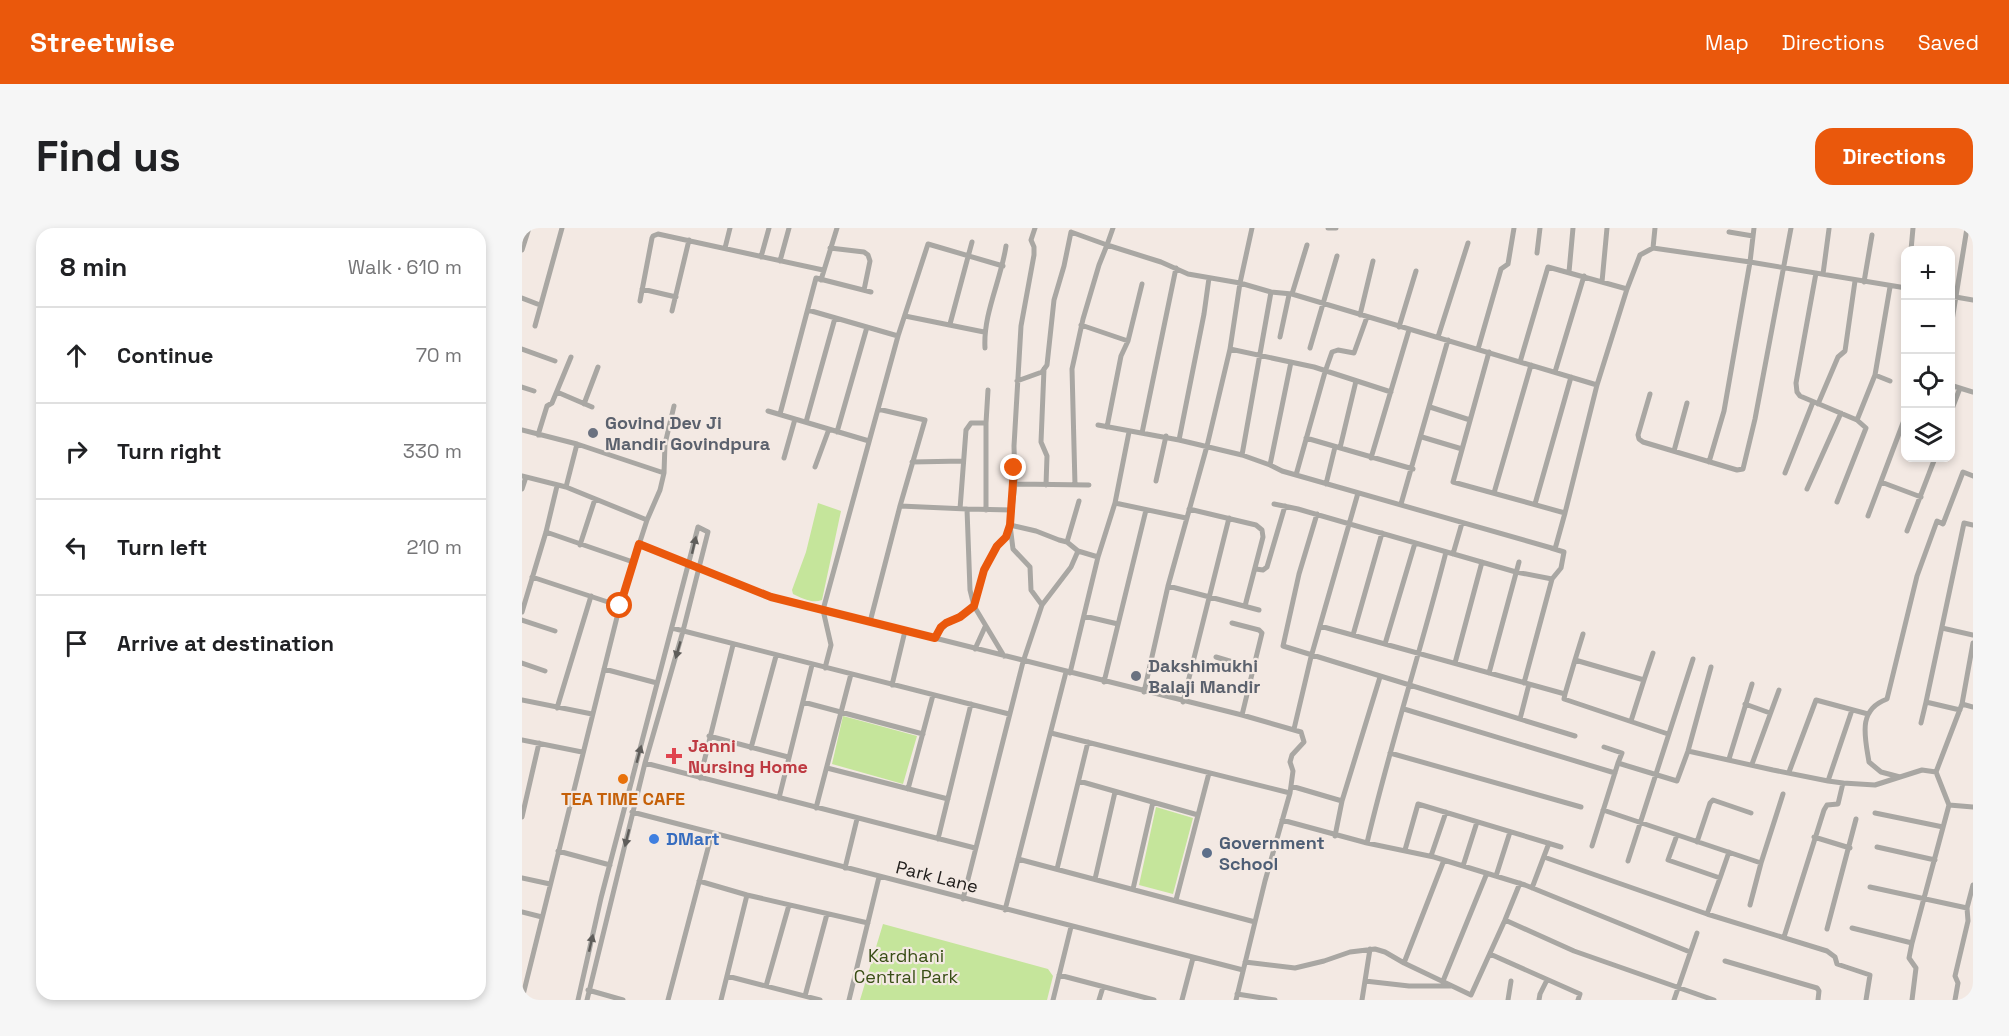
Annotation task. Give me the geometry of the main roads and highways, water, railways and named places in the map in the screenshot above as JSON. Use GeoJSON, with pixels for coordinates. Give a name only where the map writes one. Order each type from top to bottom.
{"type":"FeatureCollection","features":[{"type":"Feature","properties":{"kind":"place","name":"Govind Dev Ji Mandir Govindpura"},"geometry":{"type":"Point","coordinates":[593,433]}},
{"type":"Feature","properties":{"kind":"place","name":"Dakshimukhi Balaji Mandir"},"geometry":{"type":"Point","coordinates":[1136,676]}},
{"type":"Feature","properties":{"kind":"place","name":"Janni Nursing Home"},"geometry":{"type":"Point","coordinates":[674,756]}},
{"type":"Feature","properties":{"kind":"place","name":"TEA TIME CAFE"},"geometry":{"type":"Point","coordinates":[623,779]}},
{"type":"Feature","properties":{"kind":"place","name":"DMart"},"geometry":{"type":"Point","coordinates":[654,839]}},
{"type":"Feature","properties":{"kind":"place","name":"Government School"},"geometry":{"type":"Point","coordinates":[1207,853]}},
{"type":"Feature","properties":{"kind":"park label","name":"Kardhani Central Park"},"geometry":{"type":"Point","coordinates":[906,966]}}]}
